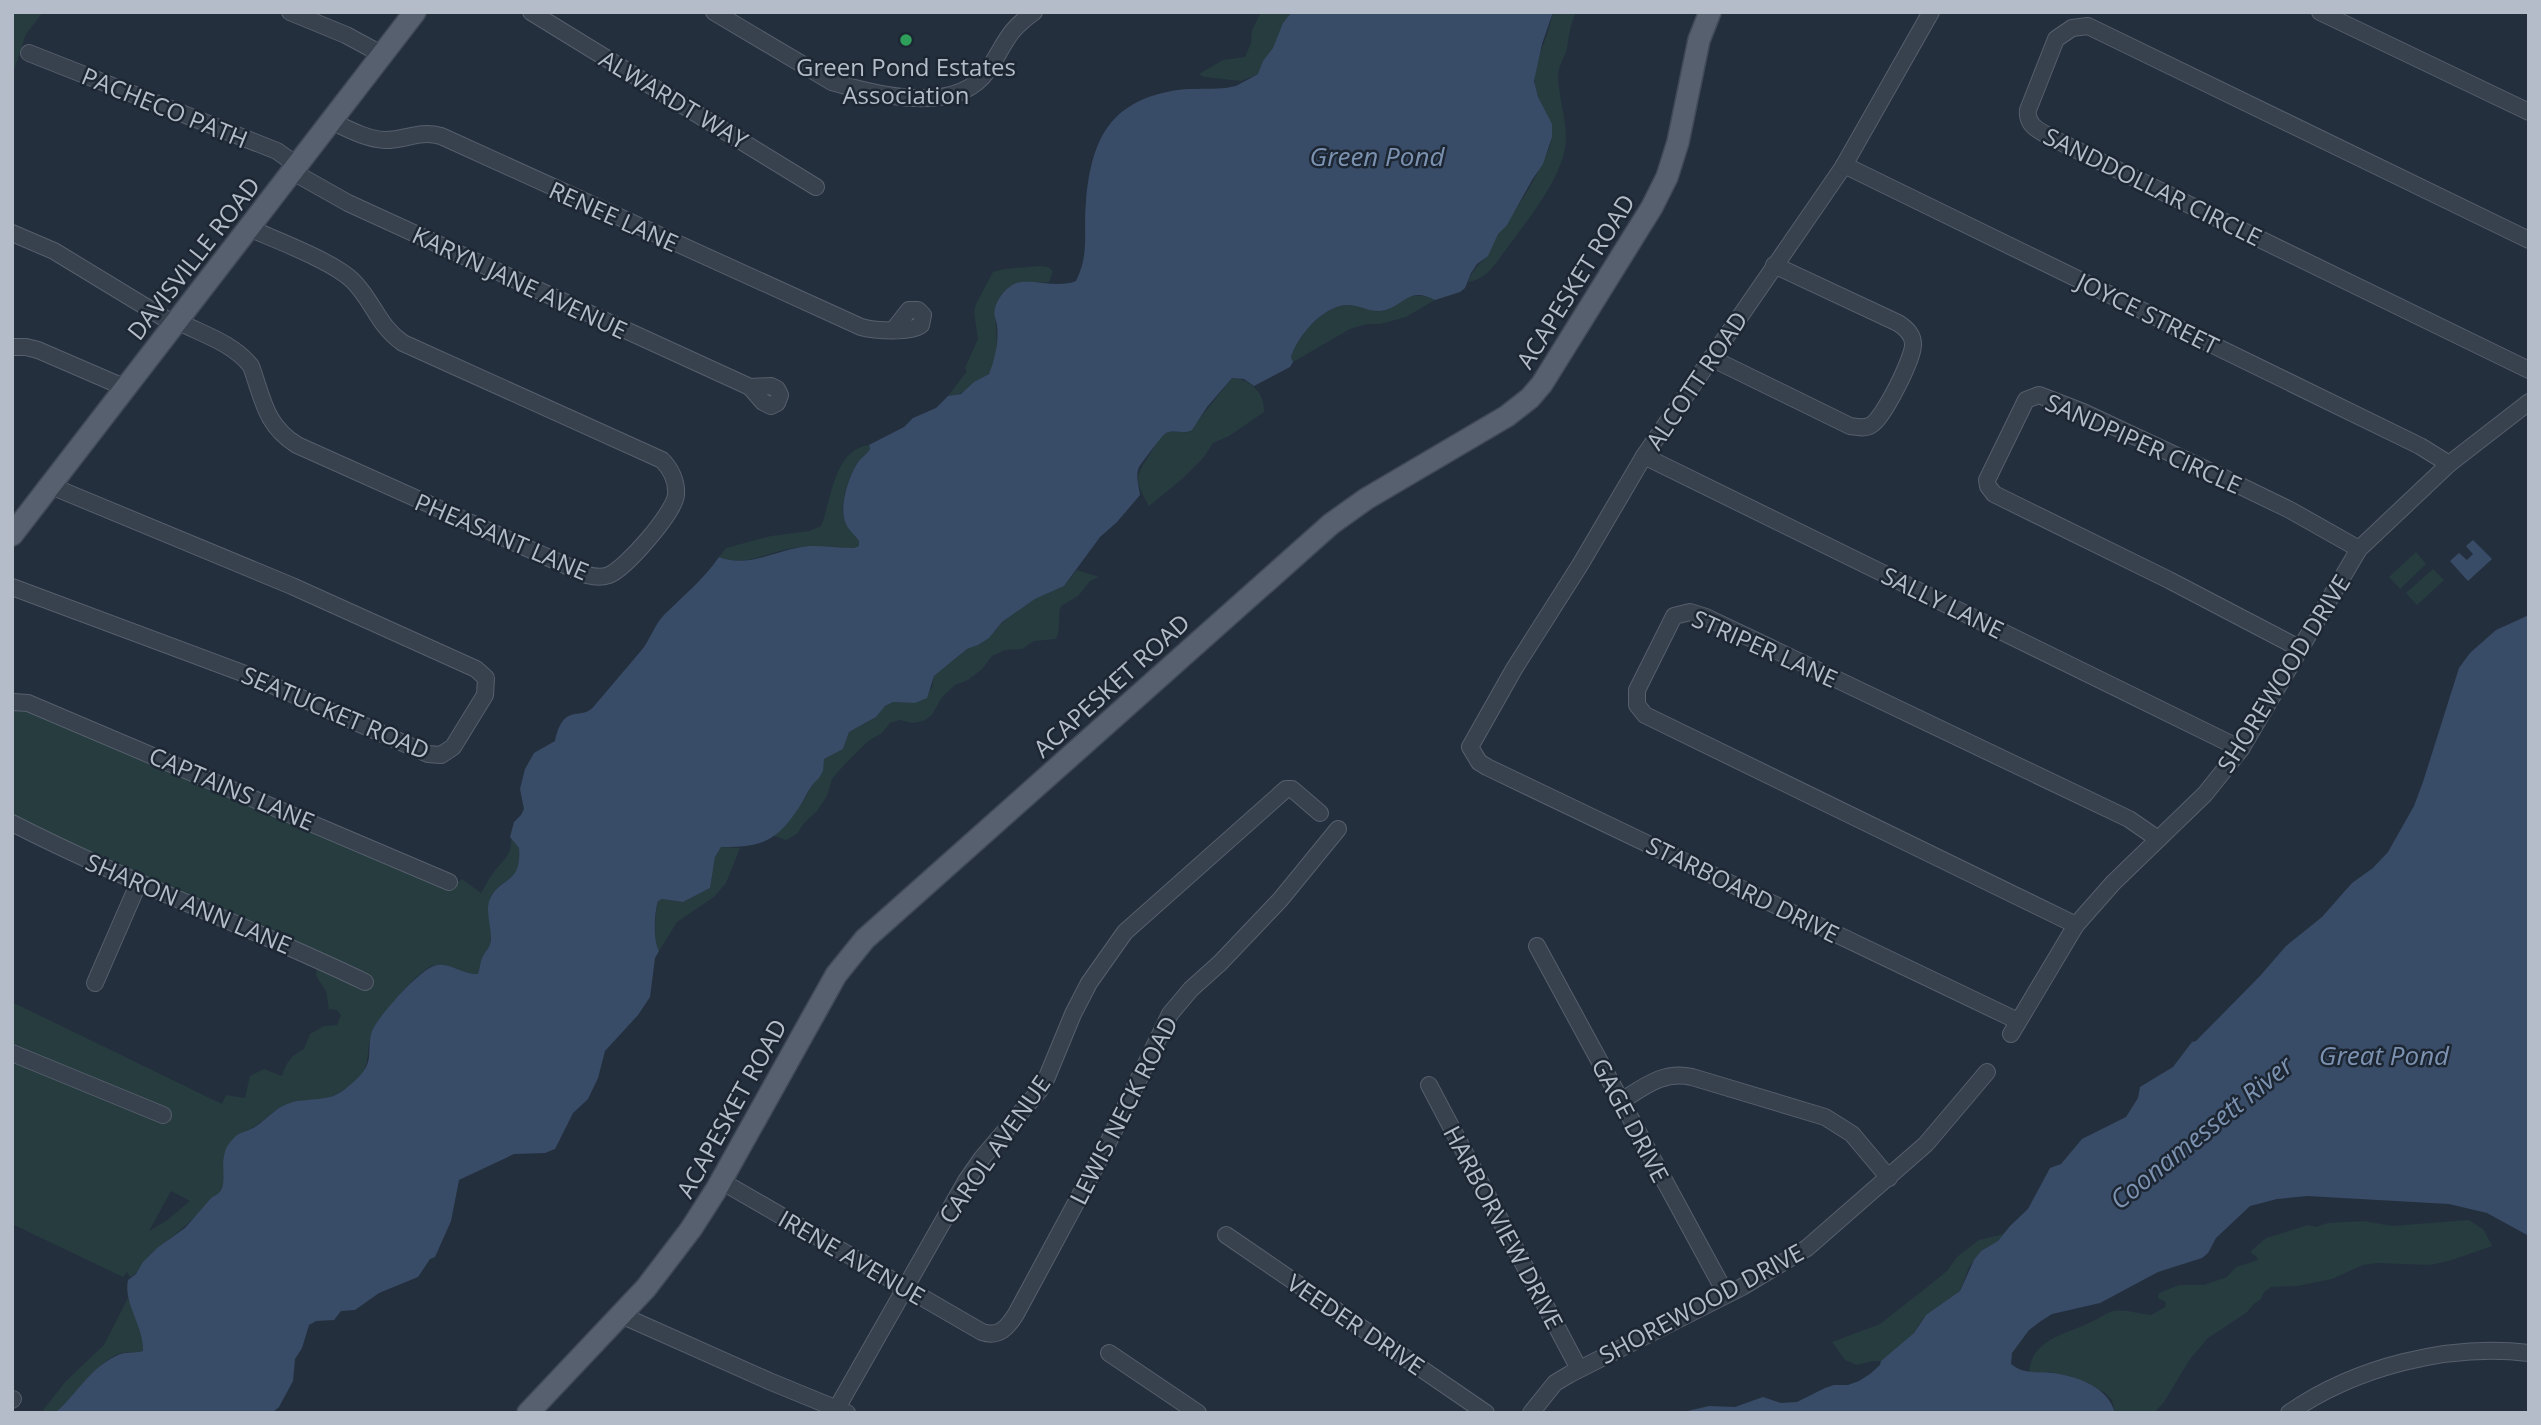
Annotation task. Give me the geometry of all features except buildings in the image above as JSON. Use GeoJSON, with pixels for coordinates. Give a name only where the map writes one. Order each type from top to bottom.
{"type":"FeatureCollection","features":[{"type":"Feature","properties":{"kind":"main road","name":"DAVISVILLE ROAD"},"geometry":{"type":"LineString","coordinates":[[12,535],[415,12]]}},
{"type":"Feature","properties":{"kind":"main road","name":"ACAPESKET ROAD"},"geometry":{"type":"LineString","coordinates":[[528,1413],[621,1315],[680,1246],[721,1181],[836,975],[865,939],[1331,524],[1366,499],[1507,416],[1536,392],[1566,348],[1664,185],[1678,142],[1699,40],[1710,12]]}},
{"type":"Feature","properties":{"kind":"street"},"geometry":{"type":"LineString","coordinates":[[290,12],[346,35],[383,55]]}},
{"type":"Feature","properties":{"kind":"street","name":"ALWARDT WAY"},"geometry":{"type":"LineString","coordinates":[[531,12],[816,187]]}},
{"type":"Feature","properties":{"kind":"street"},"geometry":{"type":"LineString","coordinates":[[714,12],[832,82],[852,88],[930,99],[970,89],[988,70],[1010,32],[1034,12]]}},
{"type":"Feature","properties":{"kind":"street","name":"ALCOTT ROAD"},"geometry":{"type":"LineString","coordinates":[[1472,752],[1470,745],[1514,669],[1580,565],[1644,456],[1844,165],[1931,12]]}},
{"type":"Feature","properties":{"kind":"street"},"geometry":{"type":"LineString","coordinates":[[2320,12],[2529,113]]}},
{"type":"Feature","properties":{"kind":"street","name":"SANDDOLLAR CIRCLE"},"geometry":{"type":"LineString","coordinates":[[2529,240],[2088,26],[2072,28],[2056,38],[2028,110],[2032,126],[2052,138],[2529,370]]}},
{"type":"Feature","properties":{"kind":"street","name":"PACHECO PATH"},"geometry":{"type":"LineString","coordinates":[[29,54],[277,151],[295,169]]}},
{"type":"Feature","properties":{"kind":"street","name":"RENEE LANE"},"geometry":{"type":"LineString","coordinates":[[331,121],[360,134],[381,139],[421,133],[441,136],[861,327],[873,330],[894,329]]}},
{"type":"Feature","properties":{"kind":"street","name":"JOYCE STREET"},"geometry":{"type":"LineString","coordinates":[[1844,165],[2420,446],[2449,464]]}},
{"type":"Feature","properties":{"kind":"street","name":"KARYN JANE AVENUE"},"geometry":{"type":"LineString","coordinates":[[295,169],[348,203],[750,387]]}},
{"type":"Feature","properties":{"kind":"street","name":"PHEASANT LANE"},"geometry":{"type":"LineString","coordinates":[[12,233],[54,251],[176,323],[227,346],[245,358],[251,366],[272,424],[296,444],[587,575],[605,577],[621,567],[670,511],[676,488],[671,471],[662,460],[403,343],[383,326],[362,291],[348,276],[249,228]]}},
{"type":"Feature","properties":{"kind":"street"},"geometry":{"type":"LineString","coordinates":[[1711,358],[1850,426],[1864,428],[1872,425],[1883,414],[1912,351],[1912,336],[1898,323],[1774,265]]}},
{"type":"Feature","properties":{"kind":"street"},"geometry":{"type":"LineString","coordinates":[[12,347],[38,350],[126,387]]}},
{"type":"Feature","properties":{"kind":"street","name":"SANDPIPER CIRCLE"},"geometry":{"type":"LineString","coordinates":[[2299,648],[2169,580],[1994,494],[1987,480],[2026,400],[2039,394],[2083,411],[2290,510],[2359,549]]}},
{"type":"Feature","properties":{"kind":"street","name":"SHOREWOOD DRIVE"},"geometry":{"type":"LineString","coordinates":[[2015,1027],[2076,925],[2205,794],[2241,749],[2359,549],[2449,464],[2529,402]]}},
{"type":"Feature","properties":{"kind":"street","name":"SALLY LANE"},"geometry":{"type":"LineString","coordinates":[[1644,456],[2241,749]]}},
{"type":"Feature","properties":{"kind":"street","name":"SEATUCKET ROAD"},"geometry":{"type":"LineString","coordinates":[[12,587],[243,673],[428,754],[441,755],[453,747],[485,695],[486,678],[476,669],[292,586],[51,486]]}},
{"type":"Feature","properties":{"kind":"street","name":"STRIPER LANE"},"geometry":{"type":"LineString","coordinates":[[2076,925],[1645,716],[1637,705],[1637,690],[1674,616],[1683,612],[1706,617],[2129,819],[2158,839]]}},
{"type":"Feature","properties":{"kind":"street","name":"CAPTAINS LANE"},"geometry":{"type":"LineString","coordinates":[[12,702],[28,703],[41,708],[449,882]]}},
{"type":"Feature","properties":{"kind":"street","name":"STARBOARD DRIVE"},"geometry":{"type":"LineString","coordinates":[[1472,752],[1479,762],[1487,767],[2015,1027]]}},
{"type":"Feature","properties":{"kind":"street","name":"CAROL AVENUE"},"geometry":{"type":"LineString","coordinates":[[842,1410],[904,1287],[941,1222],[982,1158],[1039,1091],[1089,983],[1125,932],[1286,789],[1292,789],[1320,813]]}},
{"type":"Feature","properties":{"kind":"street","name":"SHARON ANN LANE"},"geometry":{"type":"LineString","coordinates":[[12,823],[84,858],[311,955],[365,982]]}},
{"type":"Feature","properties":{"kind":"street","name":"LEWIS NECK ROAD"},"geometry":{"type":"LineString","coordinates":[[982,1332],[998,1334],[1016,1314],[1105,1149],[1176,1006],[1274,906],[1339,829]]}},
{"type":"Feature","properties":{"kind":"street"},"geometry":{"type":"LineString","coordinates":[[95,983],[139,882]]}},
{"type":"Feature","properties":{"kind":"street","name":"GAGE DRIVE"},"geometry":{"type":"LineString","coordinates":[[1537,946],[1726,1294]]}},
{"type":"Feature","properties":{"kind":"street"},"geometry":{"type":"LineString","coordinates":[[12,1054],[163,1115]]}},
{"type":"Feature","properties":{"kind":"street","name":"SHOREWOOD DRIVE"},"geometry":{"type":"LineString","coordinates":[[1531,1413],[1555,1384],[1579,1369],[1726,1294],[1807,1248],[1926,1144],[1987,1072]]}},
{"type":"Feature","properties":{"kind":"street"},"geometry":{"type":"LineString","coordinates":[[1621,1101],[1662,1077],[1672,1074],[1692,1077],[1825,1117],[1852,1134],[1889,1178]]}},
{"type":"Feature","properties":{"kind":"street","name":"HARBORVIEW DRIVE"},"geometry":{"type":"LineString","coordinates":[[1429,1085],[1579,1369]]}},
{"type":"Feature","properties":{"kind":"street","name":"IRENE AVENUE"},"geometry":{"type":"LineString","coordinates":[[721,1181],[982,1332]]}},
{"type":"Feature","properties":{"kind":"street","name":"VEEDER DRIVE"},"geometry":{"type":"LineString","coordinates":[[1226,1236],[1486,1413]]}},
{"type":"Feature","properties":{"kind":"street"},"geometry":{"type":"LineString","coordinates":[[621,1315],[769,1381],[842,1410]]}},
{"type":"Feature","properties":{"kind":"street"},"geometry":{"type":"LineString","coordinates":[[2289,1413],[2336,1384],[2389,1367],[2463,1352],[2501,1350],[2529,1353]]}},
{"type":"Feature","properties":{"kind":"street"},"geometry":{"type":"LineString","coordinates":[[1109,1353],[1198,1413]]}},
{"type":"Feature","properties":{"kind":"green space"},"geometry":{"type":"Polygon","coordinates":[[[12,12],[43,12],[26,34],[12,76],[12,12]]]}},
{"type":"Feature","properties":{"kind":"green space"},"geometry":{"type":"Polygon","coordinates":[[[1261,12],[1292,12],[1258,74],[1241,81],[1204,77],[1199,74],[1223,60],[1245,57],[1251,43],[1252,30],[1261,12]]]}},
{"type":"Feature","properties":{"kind":"green space"},"geometry":{"type":"Polygon","coordinates":[[[1553,12],[1576,12],[1558,74],[1566,129],[1562,160],[1543,198],[1497,262],[1482,277],[1468,282],[1527,191],[1550,146],[1551,129],[1537,93],[1535,78],[1553,12]]]}},
{"type":"Feature","properties":{"kind":"green space"},"geometry":{"type":"Polygon","coordinates":[[[1040,266],[1053,271],[1049,282],[1015,284],[1002,294],[996,315],[997,351],[990,372],[964,392],[948,396],[967,371],[965,368],[978,339],[974,312],[976,304],[993,272],[1040,266]]]}},
{"type":"Feature","properties":{"kind":"green space"},"geometry":{"type":"Polygon","coordinates":[[[1411,296],[1427,296],[1435,300],[1406,317],[1350,329],[1293,362],[1291,357],[1300,339],[1322,315],[1350,305],[1382,311],[1411,296]]]}},
{"type":"Feature","properties":{"kind":"green space"},"geometry":{"type":"Polygon","coordinates":[[[1232,378],[1245,381],[1255,388],[1262,398],[1264,412],[1229,436],[1213,443],[1204,457],[1182,479],[1149,506],[1140,489],[1138,477],[1158,441],[1169,432],[1189,432],[1232,378]]]}},
{"type":"Feature","properties":{"kind":"green space"},"geometry":{"type":"Polygon","coordinates":[[[869,445],[870,449],[852,473],[843,506],[844,519],[860,542],[859,546],[796,548],[737,561],[719,557],[726,548],[771,536],[809,531],[821,526],[841,466],[857,449],[869,445]]]}},
{"type":"Feature","properties":{"kind":"green space"},"geometry":{"type":"Polygon","coordinates":[[[2416,552],[2426,564],[2400,589],[2389,577],[2416,552]]]}},
{"type":"Feature","properties":{"kind":"green space"},"geometry":{"type":"Polygon","coordinates":[[[2433,569],[2444,580],[2417,605],[2406,593],[2433,569]]]}},
{"type":"Feature","properties":{"kind":"green space"},"geometry":{"type":"Polygon","coordinates":[[[1077,570],[1099,577],[1090,581],[1078,596],[1061,606],[1056,639],[1034,641],[1022,649],[1005,650],[992,656],[982,669],[968,680],[955,685],[942,697],[932,715],[923,721],[913,723],[900,720],[890,723],[882,733],[868,741],[832,779],[827,796],[797,834],[786,840],[774,836],[804,800],[824,759],[843,749],[849,732],[876,717],[882,708],[893,702],[915,703],[932,688],[934,676],[951,662],[967,649],[989,638],[1002,622],[1035,599],[1064,586],[1077,570]]]}},
{"type":"Feature","properties":{"kind":"green space"},"geometry":{"type":"Polygon","coordinates":[[[19,706],[450,888],[462,879],[481,893],[508,854],[511,838],[519,848],[518,868],[490,900],[490,944],[481,960],[478,974],[436,965],[420,974],[400,994],[376,1027],[370,1040],[365,1068],[358,1079],[344,1090],[326,1098],[283,1106],[243,1132],[220,1193],[212,1197],[186,1225],[152,1252],[138,1272],[130,1277],[127,1272],[123,1277],[12,1224],[12,1002],[222,1104],[226,1095],[245,1098],[250,1076],[264,1069],[282,1076],[290,1060],[304,1049],[310,1034],[324,1026],[337,1025],[341,1015],[337,1010],[329,1009],[326,991],[316,976],[317,967],[12,817],[12,708],[19,706]],[[171,1191],[149,1231],[166,1221],[190,1201],[171,1191]]]}},
{"type":"Feature","properties":{"kind":"green space"},"geometry":{"type":"Polygon","coordinates":[[[721,847],[740,848],[726,883],[714,897],[677,922],[659,951],[655,934],[658,901],[662,899],[683,902],[710,888],[715,857],[721,847]]]}},
{"type":"Feature","properties":{"kind":"green space"},"geometry":{"type":"Polygon","coordinates":[[[2469,1220],[2484,1230],[2492,1246],[2430,1265],[2377,1263],[2363,1265],[2332,1279],[2298,1286],[2271,1287],[2246,1313],[2208,1338],[2190,1359],[2164,1402],[2154,1413],[2115,1413],[2112,1400],[2088,1383],[2050,1372],[2029,1372],[2032,1361],[2044,1344],[2113,1311],[2151,1315],[2165,1307],[2166,1302],[2158,1298],[2159,1293],[2179,1285],[2204,1285],[2227,1277],[2236,1267],[2258,1260],[2251,1253],[2252,1250],[2266,1238],[2308,1225],[2316,1227],[2328,1223],[2364,1221],[2392,1226],[2469,1220]]]}},
{"type":"Feature","properties":{"kind":"green space"},"geometry":{"type":"Polygon","coordinates":[[[2004,1234],[1981,1251],[1969,1267],[1960,1291],[1923,1318],[1914,1333],[1891,1355],[1881,1361],[1857,1365],[1845,1360],[1832,1342],[1880,1324],[1947,1271],[1957,1257],[1979,1240],[2004,1234]]]}},
{"type":"Feature","properties":{"kind":"green space"},"geometry":{"type":"Polygon","coordinates":[[[128,1298],[144,1340],[143,1351],[121,1353],[113,1357],[95,1371],[55,1413],[41,1413],[66,1381],[104,1345],[128,1298]]]}},
{"type":"Feature","properties":{"kind":"water","name":"Green Pond"},"geometry":{"type":"Polygon","coordinates":[[[1292,12],[1553,12],[1542,44],[1534,81],[1538,97],[1552,124],[1552,137],[1543,164],[1507,225],[1498,234],[1488,256],[1477,264],[1471,273],[1465,288],[1435,300],[1426,296],[1411,296],[1380,311],[1352,305],[1339,306],[1321,316],[1306,331],[1294,348],[1290,367],[1254,386],[1244,379],[1232,378],[1207,407],[1192,430],[1166,433],[1157,443],[1138,470],[1140,495],[1100,537],[1064,586],[1035,599],[1002,622],[989,638],[967,649],[951,662],[934,676],[927,698],[915,703],[893,702],[885,706],[876,717],[849,732],[843,749],[824,759],[819,778],[776,835],[758,844],[721,847],[715,857],[710,888],[683,902],[662,899],[658,901],[655,927],[659,951],[655,958],[650,997],[638,1015],[605,1051],[598,1078],[588,1099],[573,1113],[555,1149],[545,1153],[514,1154],[459,1180],[451,1221],[435,1257],[430,1259],[418,1277],[379,1293],[355,1310],[341,1311],[334,1320],[316,1321],[309,1325],[302,1348],[295,1359],[293,1381],[279,1407],[272,1413],[55,1413],[106,1361],[122,1354],[143,1351],[128,1298],[128,1280],[157,1248],[185,1228],[212,1197],[219,1193],[223,1180],[224,1155],[234,1138],[287,1104],[332,1096],[352,1083],[368,1062],[371,1034],[376,1024],[391,1004],[421,974],[442,965],[478,974],[481,960],[491,941],[488,913],[490,899],[517,868],[519,848],[510,837],[514,822],[524,809],[520,789],[525,769],[534,753],[555,741],[559,728],[568,716],[590,710],[595,705],[643,648],[661,619],[719,557],[742,561],[810,546],[859,546],[859,541],[846,524],[843,510],[852,474],[870,449],[869,445],[904,427],[913,418],[936,408],[948,396],[961,394],[974,382],[989,374],[997,344],[994,311],[998,300],[1008,288],[1021,282],[1063,284],[1076,281],[1085,252],[1086,202],[1092,163],[1106,130],[1116,117],[1146,98],[1174,90],[1236,86],[1258,74],[1283,23],[1292,12]]]}},
{"type":"Feature","properties":{"kind":"water"},"geometry":{"type":"Polygon","coordinates":[[[2473,540],[2492,559],[2468,581],[2450,561],[2459,553],[2467,560],[2473,554],[2466,546],[2473,540]]]}},
{"type":"Feature","properties":{"kind":"water","name":"Great Pond"},"geometry":{"type":"Polygon","coordinates":[[[2529,615],[2529,1236],[2487,1213],[2449,1204],[2307,1196],[2277,1199],[2250,1206],[2216,1238],[2202,1258],[2158,1272],[2100,1303],[2052,1314],[2029,1330],[2012,1353],[2011,1364],[2021,1370],[2063,1375],[2091,1385],[2106,1396],[2115,1413],[1679,1413],[1709,1406],[1735,1407],[1763,1397],[1781,1403],[1797,1402],[1825,1388],[1859,1381],[1914,1333],[1926,1315],[1960,1291],[1974,1260],[1981,1251],[1998,1241],[2028,1209],[2050,1168],[2061,1164],[2082,1139],[2126,1117],[2138,1098],[2140,1087],[2173,1067],[2192,1042],[2260,976],[2286,946],[2322,917],[2352,883],[2373,868],[2388,852],[2414,806],[2459,668],[2470,653],[2496,630],[2529,615]]]}},
{"type":"Feature","properties":{"kind":"place","name":"Green Pond Estates Association"},"geometry":{"type":"Point","coordinates":[906,40]}},
{"type":"Feature","properties":{"kind":"water label","name":"Coonamessett River"},"geometry":{"type":"Point","coordinates":[2201,1132]}}]}
